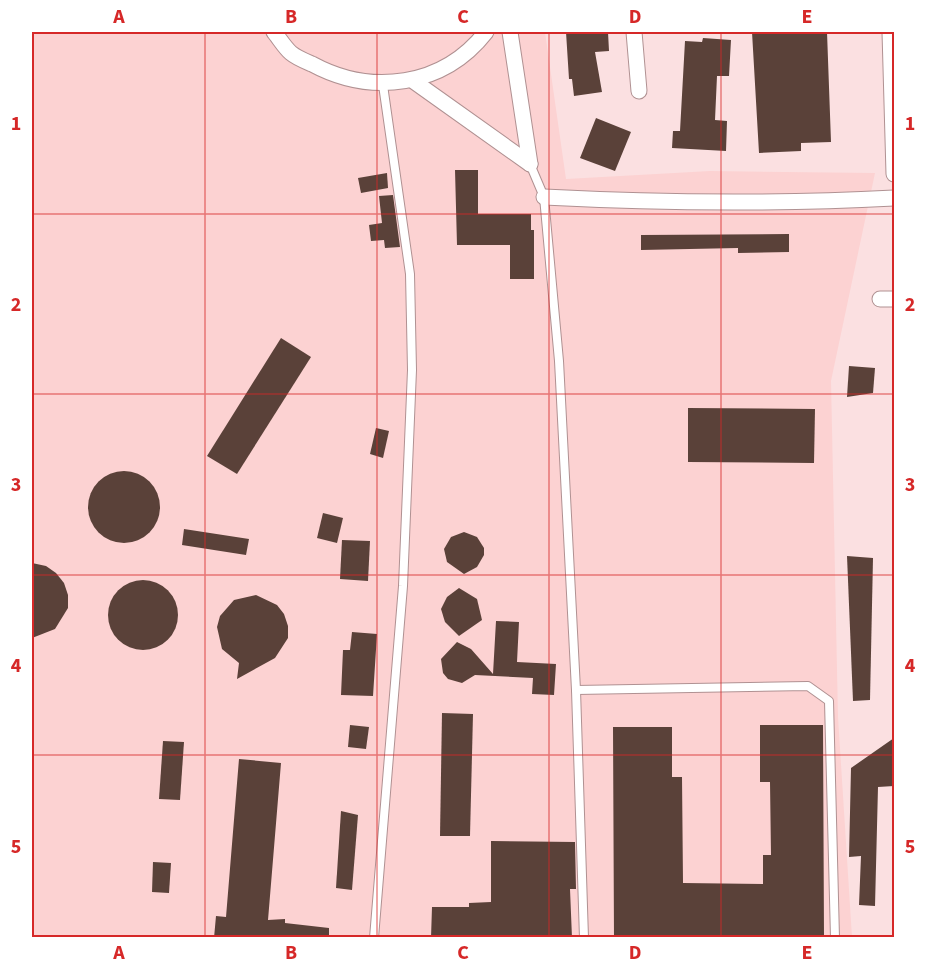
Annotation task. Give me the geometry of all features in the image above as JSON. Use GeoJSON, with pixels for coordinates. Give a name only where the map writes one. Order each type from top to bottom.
{"type":"FeatureCollection","features":[{"type":"Feature","properties":{"kind":"street"},"geometry":{"type":"LineString","coordinates":[[274,32],[291,53],[332,75],[382,84],[412,80],[454,62],[474,47],[486,32]]}},
{"type":"Feature","properties":{"kind":"street"},"geometry":{"type":"LineString","coordinates":[[510,32],[530,164]]}},
{"type":"Feature","properties":{"kind":"street"},"geometry":{"type":"LineString","coordinates":[[634,32],[639,91]]}},
{"type":"Feature","properties":{"kind":"street"},"geometry":{"type":"LineString","coordinates":[[890,32],[894,174]]}},
{"type":"Feature","properties":{"kind":"street"},"geometry":{"type":"LineString","coordinates":[[412,80],[530,164]]}},
{"type":"Feature","properties":{"kind":"street"},"geometry":{"type":"LineString","coordinates":[[544,198],[633,202],[790,203],[894,198]]}},
{"type":"Feature","properties":{"kind":"lane"},"geometry":{"type":"LineString","coordinates":[[374,938],[403,586],[412,370],[410,274],[382,84]]}},
{"type":"Feature","properties":{"kind":"lane"},"geometry":{"type":"LineString","coordinates":[[530,164],[544,198],[559,361],[576,690],[584,938]]}},
{"type":"Feature","properties":{"kind":"lane"},"geometry":{"type":"LineString","coordinates":[[576,690],[808,686],[829,701],[835,938]]}},
{"type":"Feature","properties":{"kind":"shaded area"},"geometry":{"type":"Polygon","coordinates":[[[32,32],[545,32],[566,179],[710,171],[875,173],[831,381],[838,717],[852,937],[32,937],[32,32]]]}},
{"type":"Feature","properties":{"kind":"building"},"geometry":{"type":"Polygon","coordinates":[[[566,32],[608,32],[609,51],[595,52],[602,92],[574,96],[572,79],[569,79],[566,32]]]}},
{"type":"Feature","properties":{"kind":"building"},"geometry":{"type":"Polygon","coordinates":[[[752,32],[827,32],[831,142],[801,143],[801,151],[759,153],[752,32]]]}},
{"type":"Feature","properties":{"kind":"building"},"geometry":{"type":"Polygon","coordinates":[[[703,38],[731,40],[729,76],[717,76],[715,120],[727,121],[726,151],[672,148],[673,131],[680,131],[685,41],[702,42],[703,38]]]}},
{"type":"Feature","properties":{"kind":"building"},"geometry":{"type":"Polygon","coordinates":[[[596,118],[631,132],[615,171],[580,158],[596,118]]]}},
{"type":"Feature","properties":{"kind":"building"},"geometry":{"type":"Polygon","coordinates":[[[455,170],[478,170],[478,214],[531,214],[531,230],[534,230],[534,279],[510,279],[510,245],[457,245],[455,170]]]}},
{"type":"Feature","properties":{"kind":"building"},"geometry":{"type":"Polygon","coordinates":[[[387,173],[388,188],[361,193],[358,178],[387,173]]]}},
{"type":"Feature","properties":{"kind":"building"},"geometry":{"type":"Polygon","coordinates":[[[393,195],[400,247],[385,248],[384,240],[371,241],[369,225],[382,223],[379,196],[393,195]]]}},
{"type":"Feature","properties":{"kind":"building"},"geometry":{"type":"Polygon","coordinates":[[[789,234],[789,252],[738,253],[738,248],[641,250],[641,235],[789,234]]]}},
{"type":"Feature","properties":{"kind":"building"},"geometry":{"type":"Polygon","coordinates":[[[281,338],[311,357],[237,474],[207,456],[281,338]]]}},
{"type":"Feature","properties":{"kind":"building"},"geometry":{"type":"Polygon","coordinates":[[[849,366],[875,368],[873,393],[847,397],[849,366]]]}},
{"type":"Feature","properties":{"kind":"building"},"geometry":{"type":"Polygon","coordinates":[[[688,408],[815,409],[814,463],[688,462],[688,408]]]}},
{"type":"Feature","properties":{"kind":"building"},"geometry":{"type":"Polygon","coordinates":[[[376,428],[389,431],[383,458],[370,454],[376,428]]]}},
{"type":"Feature","properties":{"kind":"building"},"geometry":{"type":"Polygon","coordinates":[[[117,471],[131,471],[150,481],[160,500],[160,514],[150,533],[131,543],[117,543],[98,533],[88,514],[88,500],[98,481],[117,471]]]}},
{"type":"Feature","properties":{"kind":"building"},"geometry":{"type":"Polygon","coordinates":[[[323,513],[343,518],[337,543],[317,538],[323,513]]]}},
{"type":"Feature","properties":{"kind":"building"},"geometry":{"type":"Polygon","coordinates":[[[184,529],[249,539],[246,555],[182,545],[184,529]]]}},
{"type":"Feature","properties":{"kind":"building"},"geometry":{"type":"Polygon","coordinates":[[[464,532],[477,537],[484,548],[484,555],[477,567],[464,574],[447,562],[444,549],[451,537],[464,532]]]}},
{"type":"Feature","properties":{"kind":"building"},"geometry":{"type":"Polygon","coordinates":[[[342,540],[370,541],[368,581],[340,579],[342,540]]]}},
{"type":"Feature","properties":{"kind":"building"},"geometry":{"type":"Polygon","coordinates":[[[847,556],[873,558],[870,700],[853,701],[847,556]]]}},
{"type":"Feature","properties":{"kind":"building"},"geometry":{"type":"Polygon","coordinates":[[[32,563],[46,566],[64,583],[68,595],[68,608],[55,629],[32,638],[32,563]]]}},
{"type":"Feature","properties":{"kind":"building"},"geometry":{"type":"Polygon","coordinates":[[[150,580],[163,586],[172,595],[176,601],[178,615],[176,629],[168,640],[157,648],[136,650],[118,640],[110,629],[108,608],[118,590],[129,582],[150,580]]]}},
{"type":"Feature","properties":{"kind":"building"},"geometry":{"type":"Polygon","coordinates":[[[459,588],[477,599],[482,620],[459,636],[445,622],[441,609],[447,597],[459,588]]]}},
{"type":"Feature","properties":{"kind":"building"},"geometry":{"type":"Polygon","coordinates":[[[256,595],[277,605],[284,614],[288,626],[288,638],[275,658],[237,679],[239,663],[222,649],[217,627],[220,616],[234,600],[256,595]]]}},
{"type":"Feature","properties":{"kind":"building"},"geometry":{"type":"Polygon","coordinates":[[[496,621],[519,622],[517,662],[556,664],[554,695],[532,694],[533,678],[475,675],[462,683],[448,679],[443,673],[441,659],[457,642],[471,649],[493,674],[496,621]]]}},
{"type":"Feature","properties":{"kind":"building"},"geometry":{"type":"Polygon","coordinates":[[[352,632],[377,634],[373,696],[341,695],[343,650],[350,650],[352,632]]]}},
{"type":"Feature","properties":{"kind":"building"},"geometry":{"type":"Polygon","coordinates":[[[442,713],[473,714],[470,836],[440,836],[442,713]]]}},
{"type":"Feature","properties":{"kind":"building"},"geometry":{"type":"Polygon","coordinates":[[[350,725],[369,727],[366,749],[348,747],[350,725]]]}},
{"type":"Feature","properties":{"kind":"building"},"geometry":{"type":"Polygon","coordinates":[[[760,725],[823,725],[824,938],[614,938],[613,727],[672,727],[672,777],[682,777],[683,883],[763,884],[763,855],[771,855],[770,782],[760,782],[760,725]]]}},
{"type":"Feature","properties":{"kind":"building"},"geometry":{"type":"Polygon","coordinates":[[[894,738],[894,786],[878,787],[875,906],[859,905],[861,856],[849,857],[851,768],[894,738]]]}},
{"type":"Feature","properties":{"kind":"building"},"geometry":{"type":"Polygon","coordinates":[[[163,741],[184,742],[180,800],[159,799],[163,741]]]}},
{"type":"Feature","properties":{"kind":"building"},"geometry":{"type":"Polygon","coordinates":[[[239,759],[281,763],[268,920],[285,919],[285,923],[329,928],[329,938],[214,938],[216,916],[226,917],[239,759]]]}},
{"type":"Feature","properties":{"kind":"building"},"geometry":{"type":"Polygon","coordinates":[[[341,811],[358,815],[352,890],[336,888],[341,811]]]}},
{"type":"Feature","properties":{"kind":"building"},"geometry":{"type":"Polygon","coordinates":[[[491,841],[575,842],[576,889],[570,889],[572,938],[431,938],[432,907],[469,907],[469,903],[491,902],[491,841]]]}},
{"type":"Feature","properties":{"kind":"building"},"geometry":{"type":"Polygon","coordinates":[[[153,862],[171,863],[169,893],[152,892],[153,862]]]}}]}
